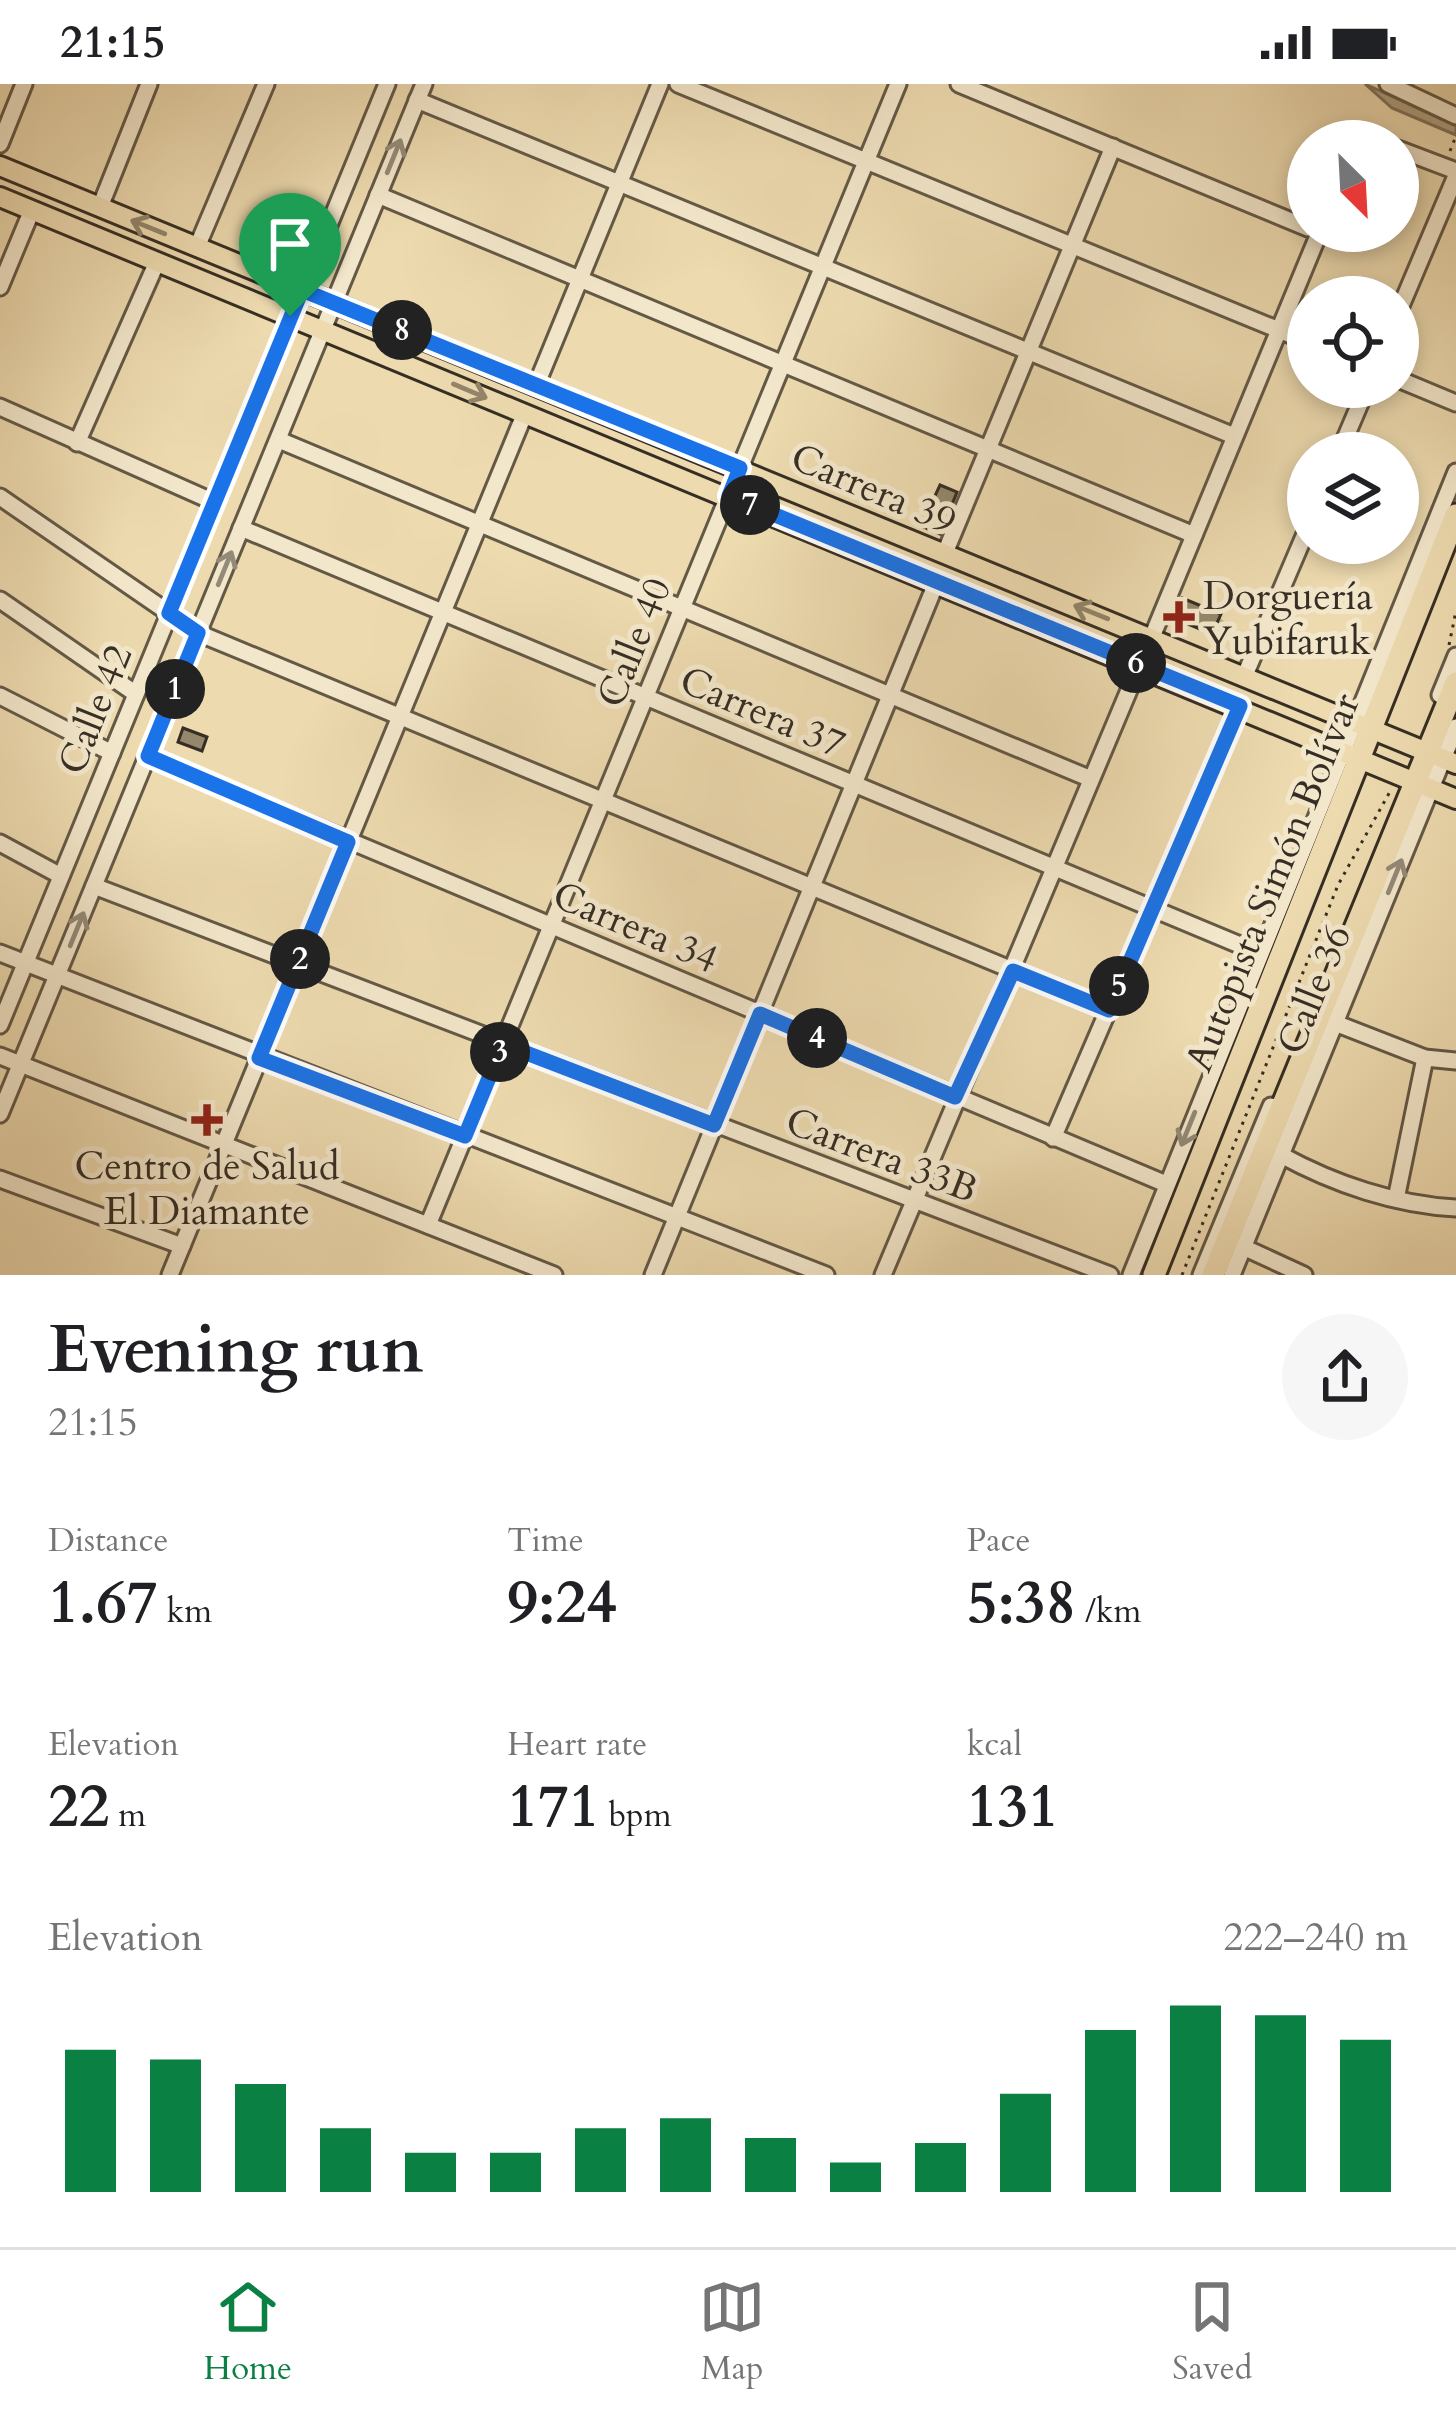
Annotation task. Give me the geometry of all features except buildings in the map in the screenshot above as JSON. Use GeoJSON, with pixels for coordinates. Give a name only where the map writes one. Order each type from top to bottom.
{"type":"FeatureCollection","features":[{"type":"Feature","properties":{"kind":"highway","name":"Autopista Simón Bolívar"},"geometry":{"type":"LineString","coordinates":[[1154,1275],[1304,870],[1357,755],[1404,621],[1456,515]]}},
{"type":"Feature","properties":{"kind":"highway"},"geometry":{"type":"LineString","coordinates":[[1213,1275],[1413,779],[1436,755],[1452,694]]}},
{"type":"Feature","properties":{"kind":"main road","name":"Carrera 39"},"geometry":{"type":"LineString","coordinates":[[0,166],[1436,755]]}},
{"type":"Feature","properties":{"kind":"main road","name":"Carrera 39"},"geometry":{"type":"LineString","coordinates":[[0,197],[1140,664],[1456,799]]}},
{"type":"Feature","properties":{"kind":"street"},"geometry":{"type":"LineString","coordinates":[[0,144],[24,84]]}},
{"type":"Feature","properties":{"kind":"street"},"geometry":{"type":"LineString","coordinates":[[100,207],[149,84]]}},
{"type":"Feature","properties":{"kind":"street"},"geometry":{"type":"LineString","coordinates":[[197,247],[266,84]]}},
{"type":"Feature","properties":{"kind":"street","name":"Calle 42"},"geometry":{"type":"LineString","coordinates":[[0,1025],[386,84]]}},
{"type":"Feature","properties":{"kind":"street"},"geometry":{"type":"LineString","coordinates":[[536,386],[660,84]]}},
{"type":"Feature","properties":{"kind":"street"},"geometry":{"type":"LineString","coordinates":[[678,84],[1287,334]]}},
{"type":"Feature","properties":{"kind":"street","name":"Calle 40"},"geometry":{"type":"LineString","coordinates":[[428,1226],[898,84]]}},
{"type":"Feature","properties":{"kind":"street"},"geometry":{"type":"LineString","coordinates":[[958,84],[1287,219]]}},
{"type":"Feature","properties":{"kind":"street"},"geometry":{"type":"LineString","coordinates":[[1388,85],[1456,116]]}},
{"type":"Feature","properties":{"kind":"street"},"geometry":{"type":"LineString","coordinates":[[420,92],[619,184],[1234,436]]}},
{"type":"Feature","properties":{"kind":"street","name":"Calle 42"},"geometry":{"type":"LineString","coordinates":[[0,1114],[420,92]]}},
{"type":"Feature","properties":{"kind":"street"},"geometry":{"type":"LineString","coordinates":[[945,554],[1112,147]]}},
{"type":"Feature","properties":{"kind":"street"},"geometry":{"type":"LineString","coordinates":[[1413,276],[1456,173],[1419,157]]}},
{"type":"Feature","properties":{"kind":"street"},"geometry":{"type":"LineString","coordinates":[[378,194],[1194,535]]}},
{"type":"Feature","properties":{"kind":"street"},"geometry":{"type":"LineString","coordinates":[[0,287],[32,210]]}},
{"type":"Feature","properties":{"kind":"street"},"geometry":{"type":"LineString","coordinates":[[1152,637],[1308,252]]}},
{"type":"Feature","properties":{"kind":"street"},"geometry":{"type":"LineString","coordinates":[[76,442],[158,262]]}},
{"type":"Feature","properties":{"kind":"street"},"geometry":{"type":"LineString","coordinates":[[1419,388],[1456,403]]}},
{"type":"Feature","properties":{"kind":"street"},"geometry":{"type":"LineString","coordinates":[[0,406],[214,502]]}},
{"type":"Feature","properties":{"kind":"street"},"geometry":{"type":"LineString","coordinates":[[170,1275],[525,413]]}},
{"type":"Feature","properties":{"kind":"street"},"geometry":{"type":"LineString","coordinates":[[279,440],[684,605],[1091,779]]}},
{"type":"Feature","properties":{"kind":"street"},"geometry":{"type":"LineString","coordinates":[[1404,621],[1456,472]]}},
{"type":"Feature","properties":{"kind":"street"},"geometry":{"type":"LineString","coordinates":[[0,496],[198,633],[1109,1010]]}},
{"type":"Feature","properties":{"kind":"street","name":"Carrera 37"},"geometry":{"type":"LineString","coordinates":[[242,528],[441,616],[1259,953]]}},
{"type":"Feature","properties":{"kind":"street"},"geometry":{"type":"LineString","coordinates":[[1369,725],[1456,540]]}},
{"type":"Feature","properties":{"kind":"street"},"geometry":{"type":"LineString","coordinates":[[1245,675],[1292,564]]}},
{"type":"Feature","properties":{"kind":"street"},"geometry":{"type":"LineString","coordinates":[[652,1275],[937,581]]}},
{"type":"Feature","properties":{"kind":"street"},"geometry":{"type":"LineString","coordinates":[[0,600],[136,694]]}},
{"type":"Feature","properties":{"kind":"street"},"geometry":{"type":"LineString","coordinates":[[1436,755],[1456,656]]}},
{"type":"Feature","properties":{"kind":"street"},"geometry":{"type":"LineString","coordinates":[[883,1275],[1140,664]]}},
{"type":"Feature","properties":{"kind":"street"},"geometry":{"type":"LineString","coordinates":[[1436,755],[1455,731],[1452,694]]}},
{"type":"Feature","properties":{"kind":"street"},"geometry":{"type":"LineString","coordinates":[[0,696],[112,753]]}},
{"type":"Feature","properties":{"kind":"street"},"geometry":{"type":"LineString","coordinates":[[1054,1138],[1240,706]]}},
{"type":"Feature","properties":{"kind":"street"},"geometry":{"type":"LineString","coordinates":[[1164,1275],[1357,755]]}},
{"type":"Feature","properties":{"kind":"street","name":"Carrera 34"},"geometry":{"type":"LineString","coordinates":[[148,756],[1166,1184]]}},
{"type":"Feature","properties":{"kind":"street"},"geometry":{"type":"LineString","coordinates":[[1201,1275],[1413,779]]}},
{"type":"Feature","properties":{"kind":"street","name":"Calle 36"},"geometry":{"type":"LineString","coordinates":[[1232,1275],[1335,1023],[1413,779]]}},
{"type":"Feature","properties":{"kind":"street"},"geometry":{"type":"LineString","coordinates":[[0,843],[61,876]]}},
{"type":"Feature","properties":{"kind":"street","name":"Calle 36"},"geometry":{"type":"LineString","coordinates":[[1131,1275],[1259,953],[1304,870]]}},
{"type":"Feature","properties":{"kind":"street","name":"Carrera 33B"},"geometry":{"type":"LineString","coordinates":[[94,886],[1110,1275]]}},
{"type":"Feature","properties":{"kind":"street"},"geometry":{"type":"LineString","coordinates":[[0,953],[259,1058],[826,1275]]}},
{"type":"Feature","properties":{"kind":"street"},"geometry":{"type":"LineString","coordinates":[[1335,1023],[1425,1058],[1456,1061]]}},
{"type":"Feature","properties":{"kind":"street"},"geometry":{"type":"LineString","coordinates":[[0,1056],[554,1275]]}},
{"type":"Feature","properties":{"kind":"street"},"geometry":{"type":"LineString","coordinates":[[1396,1199],[1425,1058]]}},
{"type":"Feature","properties":{"kind":"street"},"geometry":{"type":"LineString","coordinates":[[1282,1155],[1343,1184],[1396,1199],[1456,1208]]}},
{"type":"Feature","properties":{"kind":"street"},"geometry":{"type":"LineString","coordinates":[[0,1179],[182,1246]]}},
{"type":"Feature","properties":{"kind":"street"},"geometry":{"type":"LineString","coordinates":[[1243,1247],[1304,1275]]}},
{"type":"Feature","properties":{"kind":"path"},"geometry":{"type":"LineString","coordinates":[[1448,154],[1456,136]]}},
{"type":"Feature","properties":{"kind":"path"},"geometry":{"type":"LineString","coordinates":[[1182,1275],[1338,885],[1413,779]]}},
{"type":"Feature","properties":{"kind":"shaded area"},"geometry":{"type":"Polygon","coordinates":[[[1365,84],[1456,126],[1456,135],[1392,108],[1365,84]]]}},
{"type":"Feature","properties":{"kind":"place","name":"Dorguería Yubifaruk"},"geometry":{"type":"Point","coordinates":[1179,617]}},
{"type":"Feature","properties":{"kind":"place","name":"Centro de Salud El Diamante"},"geometry":{"type":"Point","coordinates":[207,1120]}},
{"type":"Feature","properties":{"kind":"route"},"geometry":{"type":"LineString","coordinates":[[302,290],[740,468],[729,496],[1240,706],[1109,1010],[1013,971],[955,1097],[760,1014],[714,1125],[503,1044],[465,1136],[259,1058],[348,842],[148,756],[198,633],[169,613],[290,316],[302,290]]}}]}
